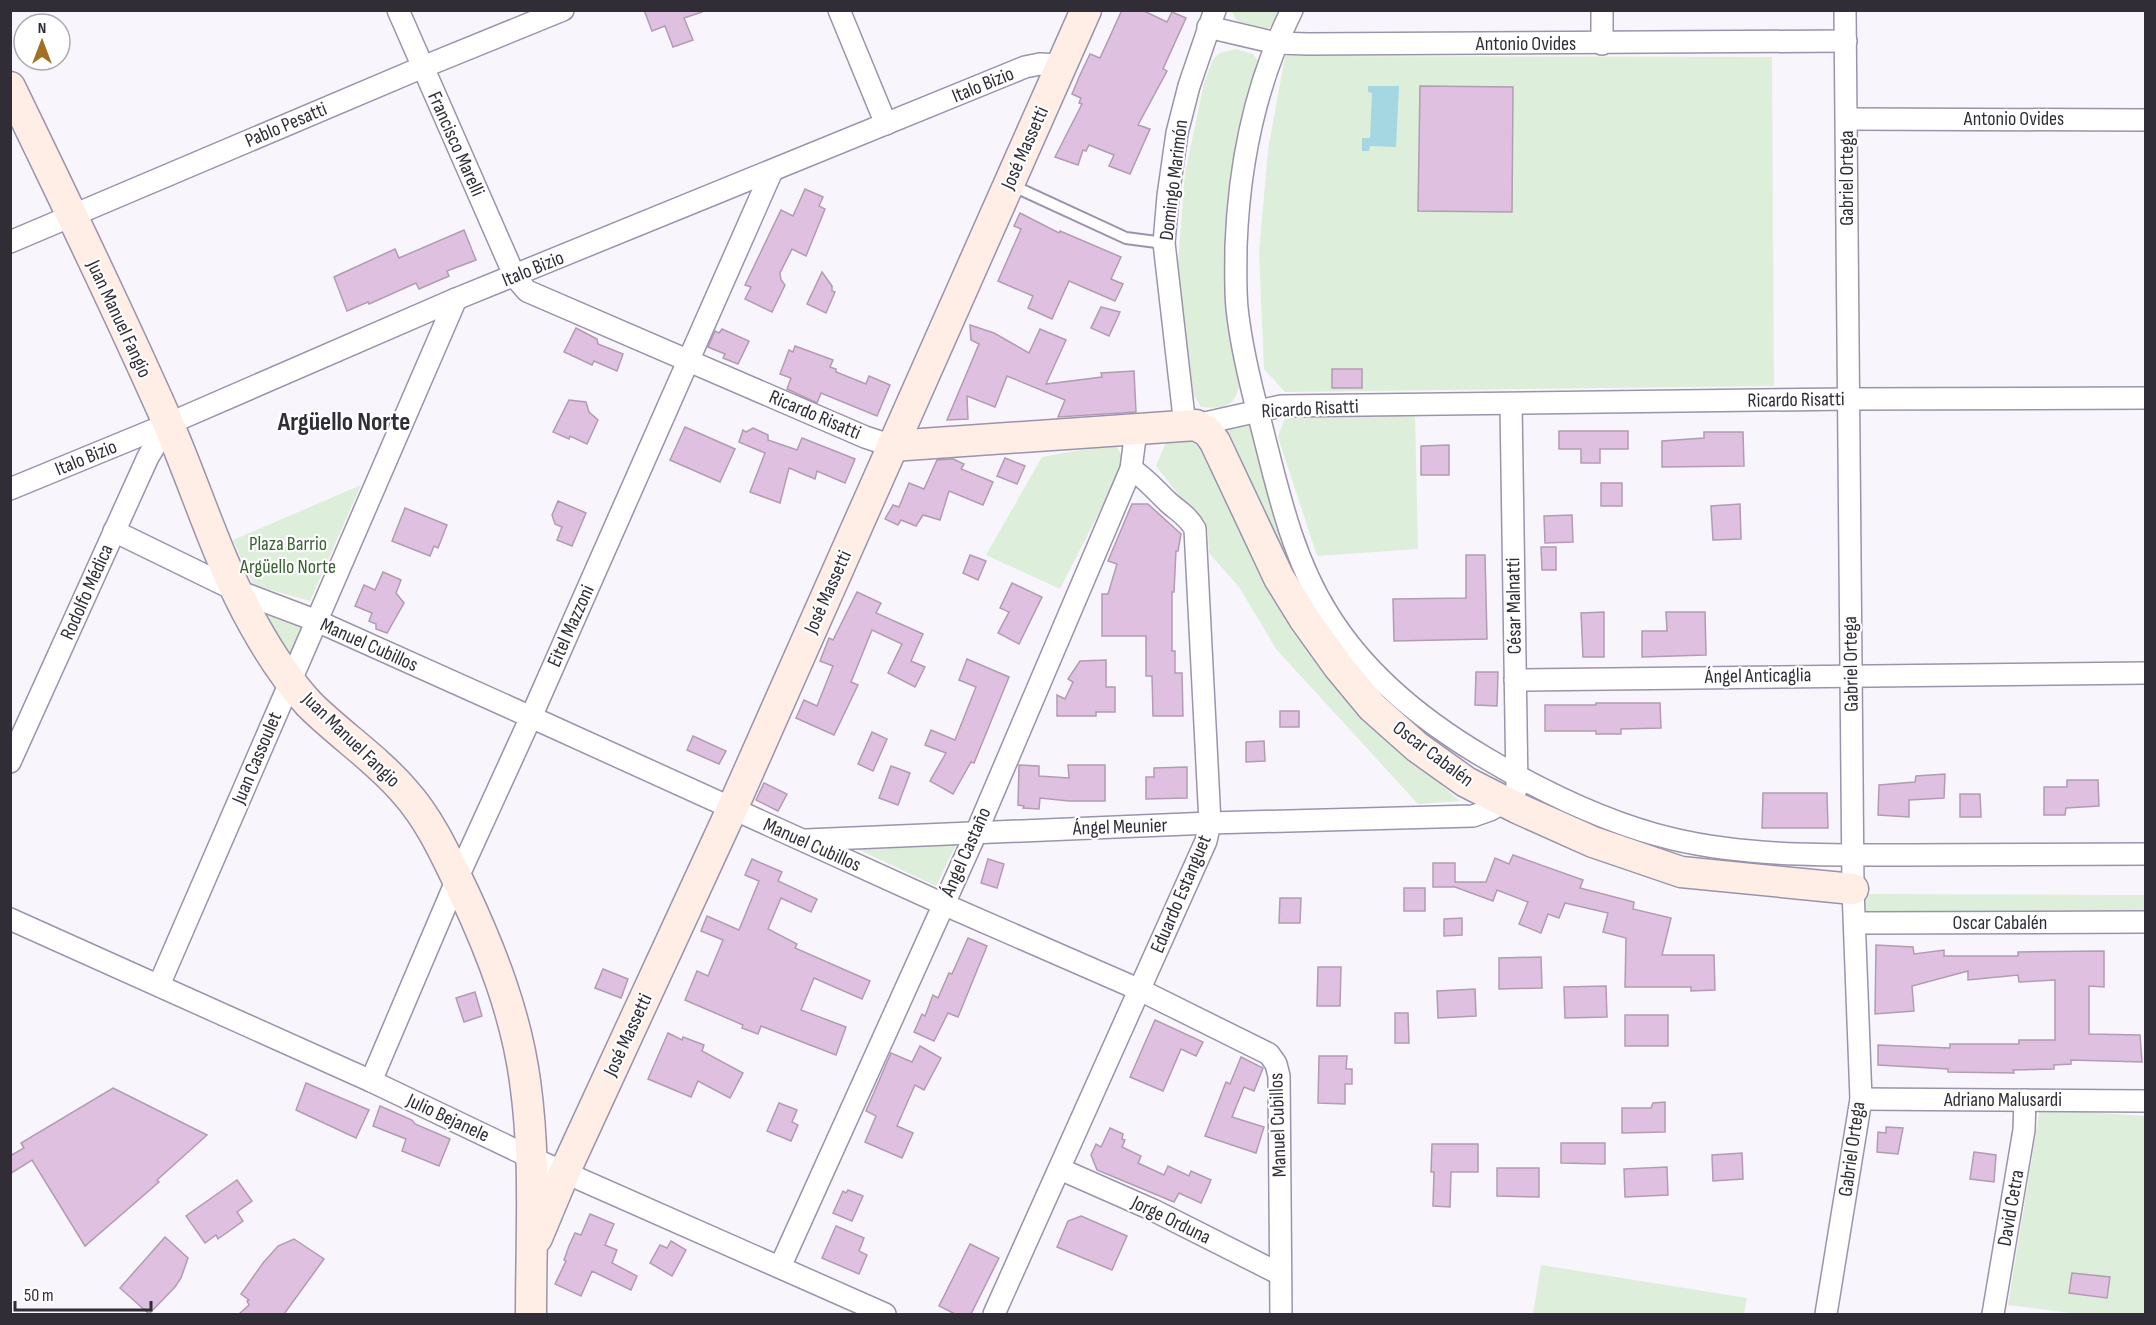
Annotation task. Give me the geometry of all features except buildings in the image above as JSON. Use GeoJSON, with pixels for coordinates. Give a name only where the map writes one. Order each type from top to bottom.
{"type":"FeatureCollection","features":[{"type":"Feature","properties":{"kind":"main road","name":"José Massetti"},"geometry":{"type":"LineString","coordinates":[[565,1171],[732,809],[1086,10]]}},
{"type":"Feature","properties":{"kind":"main road","name":"Juan Manuel Fangio"},"geometry":{"type":"LineString","coordinates":[[10,87],[168,424],[235,590],[269,651],[306,700],[406,793],[431,828],[483,934],[507,998],[526,1083],[532,1158],[531,1314]]}},
{"type":"Feature","properties":{"kind":"main road","name":"Ricardo Risatti"},"geometry":{"type":"LineString","coordinates":[[892,446],[1190,425]]}},
{"type":"Feature","properties":{"kind":"main road","name":"Oscar Cabalén"},"geometry":{"type":"LineString","coordinates":[[1190,425],[1208,432],[1215,442],[1279,578],[1338,666],[1372,706],[1417,747],[1466,782],[1513,795],[1593,842],[1681,872],[1853,889]]}},
{"type":"Feature","properties":{"kind":"main road","name":"Juan Manuel Fangio"},"geometry":{"type":"LineString","coordinates":[[531,1251],[565,1171]]}},
{"type":"Feature","properties":{"kind":"street","name":"Francisco Marelli"},"geometry":{"type":"LineString","coordinates":[[398,10],[515,277]]}},
{"type":"Feature","properties":{"kind":"street","name":"Pablo Pesatti"},"geometry":{"type":"LineString","coordinates":[[10,242],[563,10]]}},
{"type":"Feature","properties":{"kind":"street"},"geometry":{"type":"LineString","coordinates":[[838,10],[886,124]]}},
{"type":"Feature","properties":{"kind":"street"},"geometry":{"type":"LineString","coordinates":[[1292,10],[1276,43],[1250,129],[1242,173],[1237,222],[1237,307],[1245,362],[1294,545],[1328,614],[1349,643],[1383,681],[1422,716],[1468,747],[1513,795],[1567,801],[1608,818],[1670,838],[1746,851],[1853,855],[2145,854]]}},
{"type":"Feature","properties":{"kind":"street"},"geometry":{"type":"LineString","coordinates":[[1602,10],[1602,44]]}},
{"type":"Feature","properties":{"kind":"street","name":"Gabriel Ortega"},"geometry":{"type":"LineString","coordinates":[[1826,1314],[1861,1099],[1853,889],[1845,10]]}},
{"type":"Feature","properties":{"kind":"street","name":"Antonio Ovides"},"geometry":{"type":"LineString","coordinates":[[1211,19],[1276,43],[1602,44],[1845,41]]}},
{"type":"Feature","properties":{"kind":"street","name":"Domingo Marimón"},"geometry":{"type":"LineString","coordinates":[[1190,425],[1164,243],[1177,133],[1189,86],[1211,19]]}},
{"type":"Feature","properties":{"kind":"street","name":"Italo Bizio"},"geometry":{"type":"LineString","coordinates":[[10,489],[168,424],[456,299],[515,277],[1025,67],[1040,64],[1061,65]]}},
{"type":"Feature","properties":{"kind":"street","name":"Antonio Ovides"},"geometry":{"type":"LineString","coordinates":[[1847,119],[2145,120]]}},
{"type":"Feature","properties":{"kind":"street","name":"Eitel Mazzoni"},"geometry":{"type":"LineString","coordinates":[[371,1081],[457,879],[772,171]]}},
{"type":"Feature","properties":{"kind":"street","name":"Ricardo Risatti"},"geometry":{"type":"LineString","coordinates":[[515,277],[527,291],[865,437],[892,446]]}},
{"type":"Feature","properties":{"kind":"street","name":"Juan Cassoulet"},"geometry":{"type":"LineString","coordinates":[[159,985],[456,299]]}},
{"type":"Feature","properties":{"kind":"street","name":"Ricardo Risatti"},"geometry":{"type":"LineString","coordinates":[[1190,425],[1281,406],[2145,398]]}},
{"type":"Feature","properties":{"kind":"street","name":"César Malnatti"},"geometry":{"type":"LineString","coordinates":[[1511,404],[1515,680],[1513,795]]}},
{"type":"Feature","properties":{"kind":"street","name":"Rodolfo Médica"},"geometry":{"type":"LineString","coordinates":[[10,762],[148,457],[168,424]]}},
{"type":"Feature","properties":{"kind":"street","name":"Ángel Castaño"},"geometry":{"type":"LineString","coordinates":[[780,1267],[976,833],[1131,469],[1136,430]]}},
{"type":"Feature","properties":{"kind":"street","name":"Eduardo Estanguet"},"geometry":{"type":"LineString","coordinates":[[994,1314],[1206,841],[1210,823],[1196,529],[1191,521],[1145,478],[1131,469]]}},
{"type":"Feature","properties":{"kind":"street","name":"Manuel Cubillos"},"geometry":{"type":"LineString","coordinates":[[114,531],[235,590],[317,621],[943,904],[1140,990],[1269,1054],[1276,1064],[1279,1076],[1281,1314]]}},
{"type":"Feature","properties":{"kind":"street","name":"Ángel Anticaglia"},"geometry":{"type":"LineString","coordinates":[[1515,680],[2145,673]]}},
{"type":"Feature","properties":{"kind":"street","name":"Ángel Meunier"},"geometry":{"type":"LineString","coordinates":[[802,840],[1210,823],[1473,816],[1490,810],[1513,795]]}},
{"type":"Feature","properties":{"kind":"street","name":"Julio Bejanele"},"geometry":{"type":"LineString","coordinates":[[10,919],[371,1081],[532,1158],[885,1314]]}},
{"type":"Feature","properties":{"kind":"street","name":"Oscar Cabalén"},"geometry":{"type":"LineString","coordinates":[[1855,923],[2145,922]]}},
{"type":"Feature","properties":{"kind":"street","name":"Adriano Malusardi"},"geometry":{"type":"LineString","coordinates":[[1861,1099],[2145,1101]]}},
{"type":"Feature","properties":{"kind":"street","name":"David Cetra"},"geometry":{"type":"LineString","coordinates":[[1993,1314],[2024,1130],[2025,1100]]}},
{"type":"Feature","properties":{"kind":"street","name":"Jorge Orduna"},"geometry":{"type":"LineString","coordinates":[[1060,1169],[1153,1210],[1280,1274]]}},
{"type":"Feature","properties":{"kind":"lane"},"geometry":{"type":"LineString","coordinates":[[1009,184],[1126,238],[1164,243]]}},
{"type":"Feature","properties":{"kind":"green space"},"geometry":{"type":"Polygon","coordinates":[[[1232,11],[1283,11],[1278,21],[1266,30],[1241,24],[1232,11]]]}},
{"type":"Feature","properties":{"kind":"green space"},"geometry":{"type":"Polygon","coordinates":[[[1236,49],[1253,54],[1261,65],[1248,115],[1239,382],[1238,390],[1231,403],[1214,408],[1201,407],[1190,389],[1177,275],[1185,173],[1204,83],[1213,59],[1220,53],[1236,49]]]}},
{"type":"Feature","properties":{"kind":"green space"},"geometry":{"type":"Polygon","coordinates":[[[1285,56],[1772,57],[1774,386],[1285,392],[1264,369],[1259,252],[1268,150],[1285,56]]]}},
{"type":"Feature","properties":{"kind":"green space"},"geometry":{"type":"Polygon","coordinates":[[[1415,413],[1418,549],[1317,556],[1278,437],[1286,415],[1415,413]]]}},
{"type":"Feature","properties":{"kind":"green space"},"geometry":{"type":"Polygon","coordinates":[[[1215,425],[1251,425],[1306,598],[1215,425]]]}},
{"type":"Feature","properties":{"kind":"green space"},"geometry":{"type":"Polygon","coordinates":[[[1168,437],[1191,439],[1211,463],[1385,736],[1460,801],[1418,804],[1276,649],[1239,587],[1209,553],[1208,532],[1156,466],[1168,437]]]}},
{"type":"Feature","properties":{"kind":"green space"},"geometry":{"type":"Polygon","coordinates":[[[1115,444],[1124,459],[1060,589],[986,555],[1042,457],[1115,444]]]}},
{"type":"Feature","properties":{"kind":"green space","name":"Plaza Barrio Argüello Norte"},"geometry":{"type":"Polygon","coordinates":[[[361,485],[310,601],[253,585],[233,540],[361,485]]]}},
{"type":"Feature","properties":{"kind":"green space"},"geometry":{"type":"Polygon","coordinates":[[[251,601],[303,622],[292,657],[251,601]]]}},
{"type":"Feature","properties":{"kind":"green space"},"geometry":{"type":"Polygon","coordinates":[[[958,840],[936,886],[842,842],[958,840]]]}},
{"type":"Feature","properties":{"kind":"green space"},"geometry":{"type":"Polygon","coordinates":[[[1858,894],[2145,895],[2145,918],[1860,918],[1858,894]]]}},
{"type":"Feature","properties":{"kind":"green space"},"geometry":{"type":"Polygon","coordinates":[[[2040,1109],[2145,1116],[2145,1314],[2078,1314],[2008,1305],[2040,1109]]]}},
{"type":"Feature","properties":{"kind":"green space"},"geometry":{"type":"Polygon","coordinates":[[[1541,1265],[1747,1298],[1744,1314],[1533,1314],[1541,1265]]]}},
{"type":"Feature","properties":{"kind":"water"},"geometry":{"type":"Polygon","coordinates":[[[1368,86],[1399,86],[1396,147],[1370,146],[1369,151],[1362,151],[1362,138],[1370,138],[1372,93],[1368,92],[1368,86]]]}},
{"type":"Feature","properties":{"kind":"district","name":"Argüello Norte"},"geometry":{"type":"Point","coordinates":[344,422]}}]}
